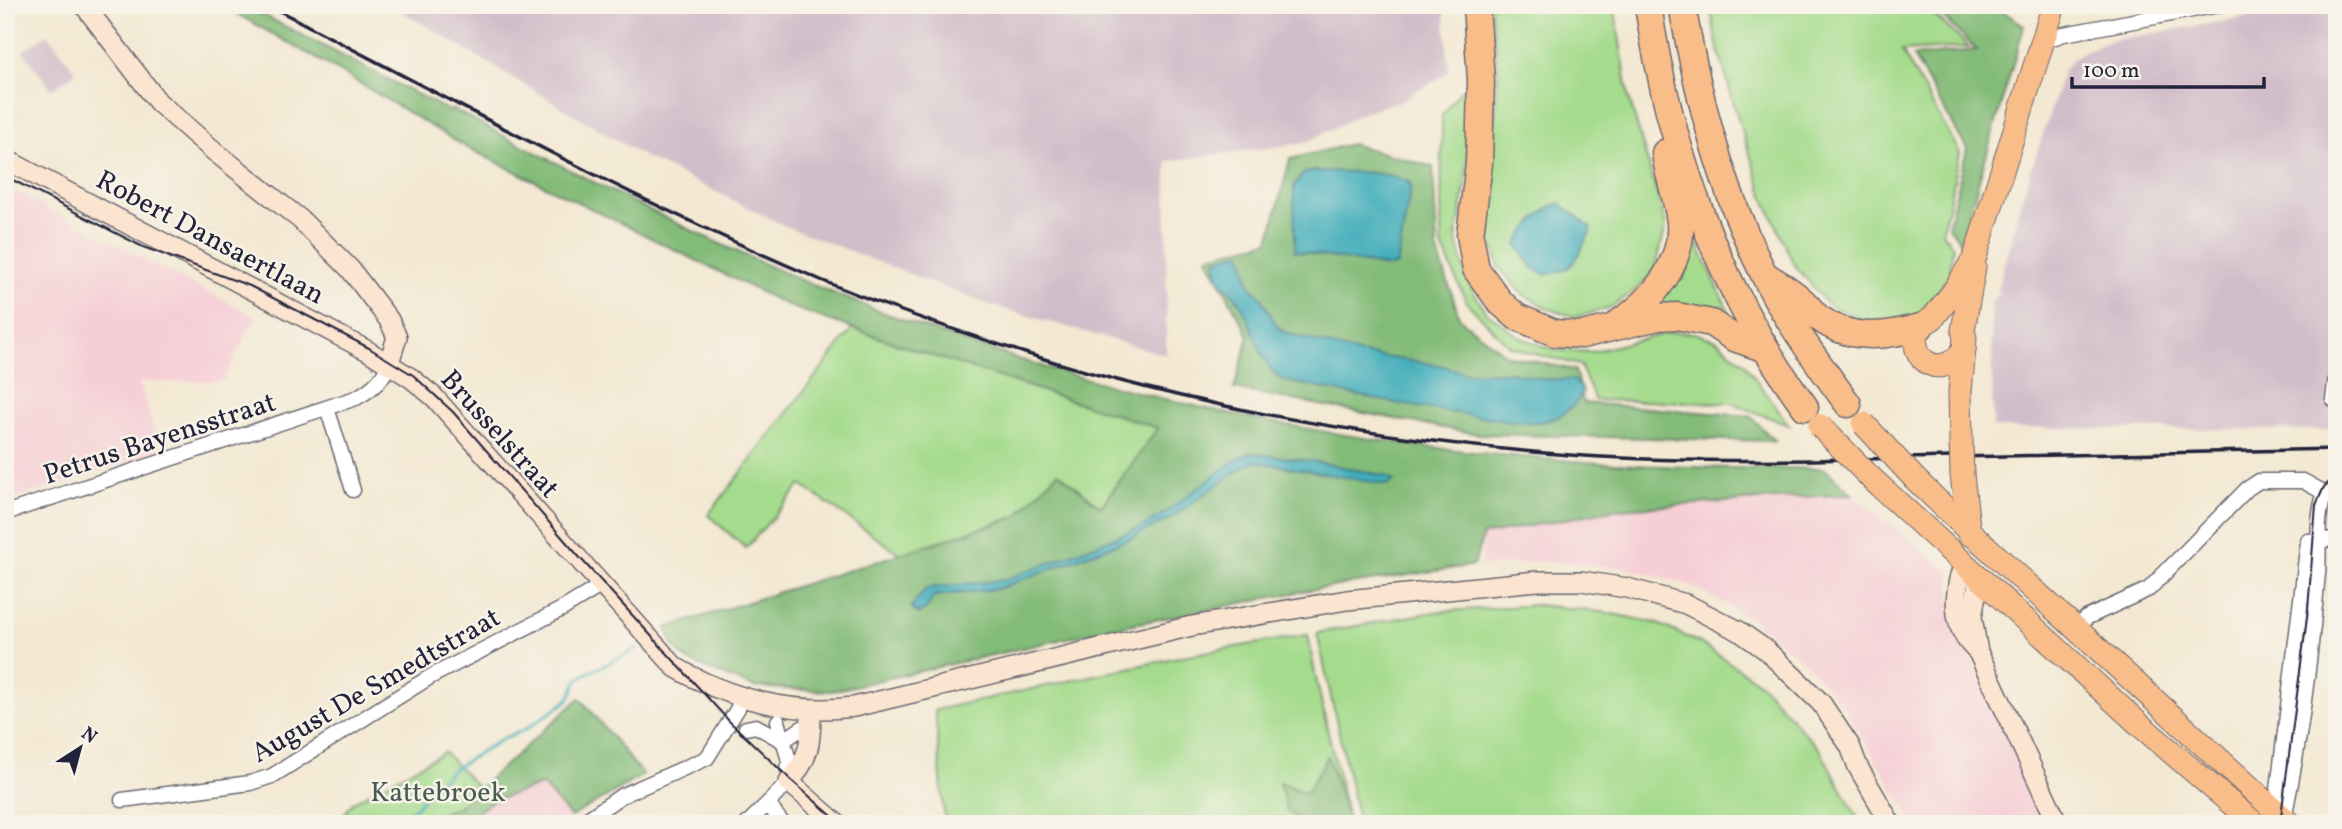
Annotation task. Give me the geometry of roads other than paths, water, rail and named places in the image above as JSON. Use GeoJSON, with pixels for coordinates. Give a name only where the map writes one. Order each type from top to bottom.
{"type":"FeatureCollection","features":[{"type":"Feature","properties":{"kind":"highway"},"geometry":{"type":"LineString","coordinates":[[1476,5],[1481,81],[1479,150],[1470,234],[1476,269],[1500,302],[1517,317],[1534,326],[1555,332],[1582,335],[1658,317],[1677,316],[1711,323],[1734,338],[1766,349]]}},
{"type":"Feature","properties":{"kind":"highway"},"geometry":{"type":"LineString","coordinates":[[1648,5],[1667,99],[1684,164],[1707,229],[1725,272],[1766,349],[1813,416]]}},
{"type":"Feature","properties":{"kind":"highway"},"geometry":{"type":"LineString","coordinates":[[1682,5],[1712,140],[1731,201],[1764,274],[1798,333],[1856,414]]}},
{"type":"Feature","properties":{"kind":"highway"},"geometry":{"type":"LineString","coordinates":[[1610,328],[1635,312],[1656,290],[1669,271],[1677,250],[1680,224],[1665,155],[1667,99]]}},
{"type":"Feature","properties":{"kind":"highway"},"geometry":{"type":"LineString","coordinates":[[1764,274],[1802,300],[1821,320],[1841,330],[1863,336],[1884,336],[1926,323]]}},
{"type":"Feature","properties":{"kind":"main road"},"geometry":{"type":"LineString","coordinates":[[1972,572],[1962,475],[1960,392],[1963,339],[1975,257],[2054,5]]}},
{"type":"Feature","properties":{"kind":"main road"},"geometry":{"type":"LineString","coordinates":[[1926,323],[1943,318],[1959,326],[1963,339],[1950,364],[1934,366],[1926,362],[1916,349],[1916,338],[1926,323],[1944,306],[1975,257]]}},
{"type":"Feature","properties":{"kind":"main road"},"geometry":{"type":"LineString","coordinates":[[1856,414],[1915,479],[1969,531],[2282,820]]}},
{"type":"Feature","properties":{"kind":"main road"},"geometry":{"type":"LineString","coordinates":[[1813,416],[1871,478],[1972,572],[2255,824]]}},
{"type":"Feature","properties":{"kind":"street"},"geometry":{"type":"LineString","coordinates":[[84,5],[158,102],[214,151],[301,220],[350,269],[389,320],[397,337],[389,363]]}},
{"type":"Feature","properties":{"kind":"street"},"geometry":{"type":"LineString","coordinates":[[2043,41],[2064,34],[2218,5]]}},
{"type":"Feature","properties":{"kind":"street","name":"Robert Dansaertlaan"},"geometry":{"type":"LineString","coordinates":[[5,159],[389,363]]}},
{"type":"Feature","properties":{"kind":"street","name":"Petrus Bayensstraat"},"geometry":{"type":"LineString","coordinates":[[5,513],[327,408],[370,390],[389,363]]}},
{"type":"Feature","properties":{"kind":"street","name":"Brusselstraat"},"geometry":{"type":"LineString","coordinates":[[389,363],[422,386],[442,405],[600,586],[675,667],[706,683],[741,696],[811,710],[854,707],[1205,623],[1347,600],[1537,581],[1581,581],[1627,588],[1686,604],[1739,631],[1779,661],[1821,703],[1850,746]]}},
{"type":"Feature","properties":{"kind":"street"},"geometry":{"type":"LineString","coordinates":[[2335,400],[2337,369]]}},
{"type":"Feature","properties":{"kind":"street"},"geometry":{"type":"LineString","coordinates":[[327,408],[353,490]]}},
{"type":"Feature","properties":{"kind":"street"},"geometry":{"type":"LineString","coordinates":[[2077,628],[2086,618],[2149,589],[2247,489],[2259,481],[2303,481],[2325,493],[2313,540],[2318,570],[2293,778],[2282,820]]}},
{"type":"Feature","properties":{"kind":"street"},"geometry":{"type":"LineString","coordinates":[[2313,540],[2337,539]]}},
{"type":"Feature","properties":{"kind":"street"},"geometry":{"type":"LineString","coordinates":[[1972,572],[1960,575],[1955,611],[1967,643],[1978,652],[2058,824]]}},
{"type":"Feature","properties":{"kind":"street","name":"August De Smedtstraat"},"geometry":{"type":"LineString","coordinates":[[122,800],[250,783],[272,776],[430,677],[564,608],[600,586]]}},
{"type":"Feature","properties":{"kind":"street"},"geometry":{"type":"LineString","coordinates":[[580,824],[621,796],[707,758],[738,708],[741,696]]}},
{"type":"Feature","properties":{"kind":"street"},"geometry":{"type":"LineString","coordinates":[[788,775],[798,773],[811,745],[811,710]]}},
{"type":"Feature","properties":{"kind":"street"},"geometry":{"type":"LineString","coordinates":[[747,824],[768,804],[791,768],[778,720]]}},
{"type":"Feature","properties":{"kind":"street"},"geometry":{"type":"LineString","coordinates":[[746,728],[756,726],[783,741]]}},
{"type":"Feature","properties":{"kind":"street"},"geometry":{"type":"LineString","coordinates":[[783,741],[802,727]]}},
{"type":"Feature","properties":{"kind":"street"},"geometry":{"type":"LineString","coordinates":[[1850,746],[1858,767],[1891,824]]}},
{"type":"Feature","properties":{"kind":"street"},"geometry":{"type":"LineString","coordinates":[[1850,746],[1904,824]]}},
{"type":"Feature","properties":{"kind":"street"},"geometry":{"type":"LineString","coordinates":[[788,775],[837,824]]}},
{"type":"Feature","properties":{"kind":"street"},"geometry":{"type":"LineString","coordinates":[[768,804],[783,824]]}},
{"type":"Feature","properties":{"kind":"water"},"geometry":{"type":"Polygon","coordinates":[[[1315,171],[1382,174],[1405,181],[1411,186],[1397,265],[1388,267],[1295,251],[1294,185],[1304,173],[1315,171]]]}},
{"type":"Feature","properties":{"kind":"water"},"geometry":{"type":"Polygon","coordinates":[[[1560,203],[1590,227],[1591,231],[1571,266],[1545,275],[1533,268],[1517,245],[1535,220],[1560,203]]]}},
{"type":"Feature","properties":{"kind":"water"},"geometry":{"type":"Polygon","coordinates":[[[1242,252],[1250,285],[1259,294],[1277,326],[1286,333],[1358,353],[1439,365],[1466,373],[1510,372],[1545,379],[1574,380],[1583,390],[1571,408],[1559,416],[1545,421],[1525,422],[1421,408],[1284,380],[1268,364],[1240,303],[1217,274],[1217,259],[1242,252]]]}},
{"type":"Feature","properties":{"kind":"water"},"geometry":{"type":"Polygon","coordinates":[[[1251,453],[1318,462],[1386,476],[1394,481],[1388,485],[1254,461],[1171,518],[1132,538],[998,589],[934,596],[926,610],[918,614],[911,607],[927,588],[1004,580],[1142,527],[1235,460],[1251,453]]]}},
{"type":"Feature","properties":{"kind":"waterway"},"geometry":{"type":"LineString","coordinates":[[384,824],[413,810],[452,770],[502,739],[526,729],[564,703],[570,697],[577,681],[584,675],[637,649]]}},
{"type":"Feature","properties":{"kind":"waterway"},"geometry":{"type":"LineString","coordinates":[[5,821],[34,824]]}},
{"type":"Feature","properties":{"kind":"tram line"},"geometry":{"type":"LineString","coordinates":[[5,176],[143,247],[250,286],[369,348],[413,375],[453,412],[581,559],[729,721],[841,824]]}},
{"type":"Feature","properties":{"kind":"tram line"},"geometry":{"type":"LineString","coordinates":[[2280,824],[2308,610],[2316,505],[2324,487],[2337,475]]}},
{"type":"Feature","properties":{"kind":"railway"},"geometry":{"type":"LineString","coordinates":[[268,5],[611,183],[821,280],[923,319],[1025,353],[1090,373],[1221,405],[1288,419],[1422,440],[1557,454],[1643,459],[1817,460],[2337,449]]}},
{"type":"Feature","properties":{"kind":"park label","name":"Kattebroek"},"geometry":{"type":"Point","coordinates":[438,791]}}]}
